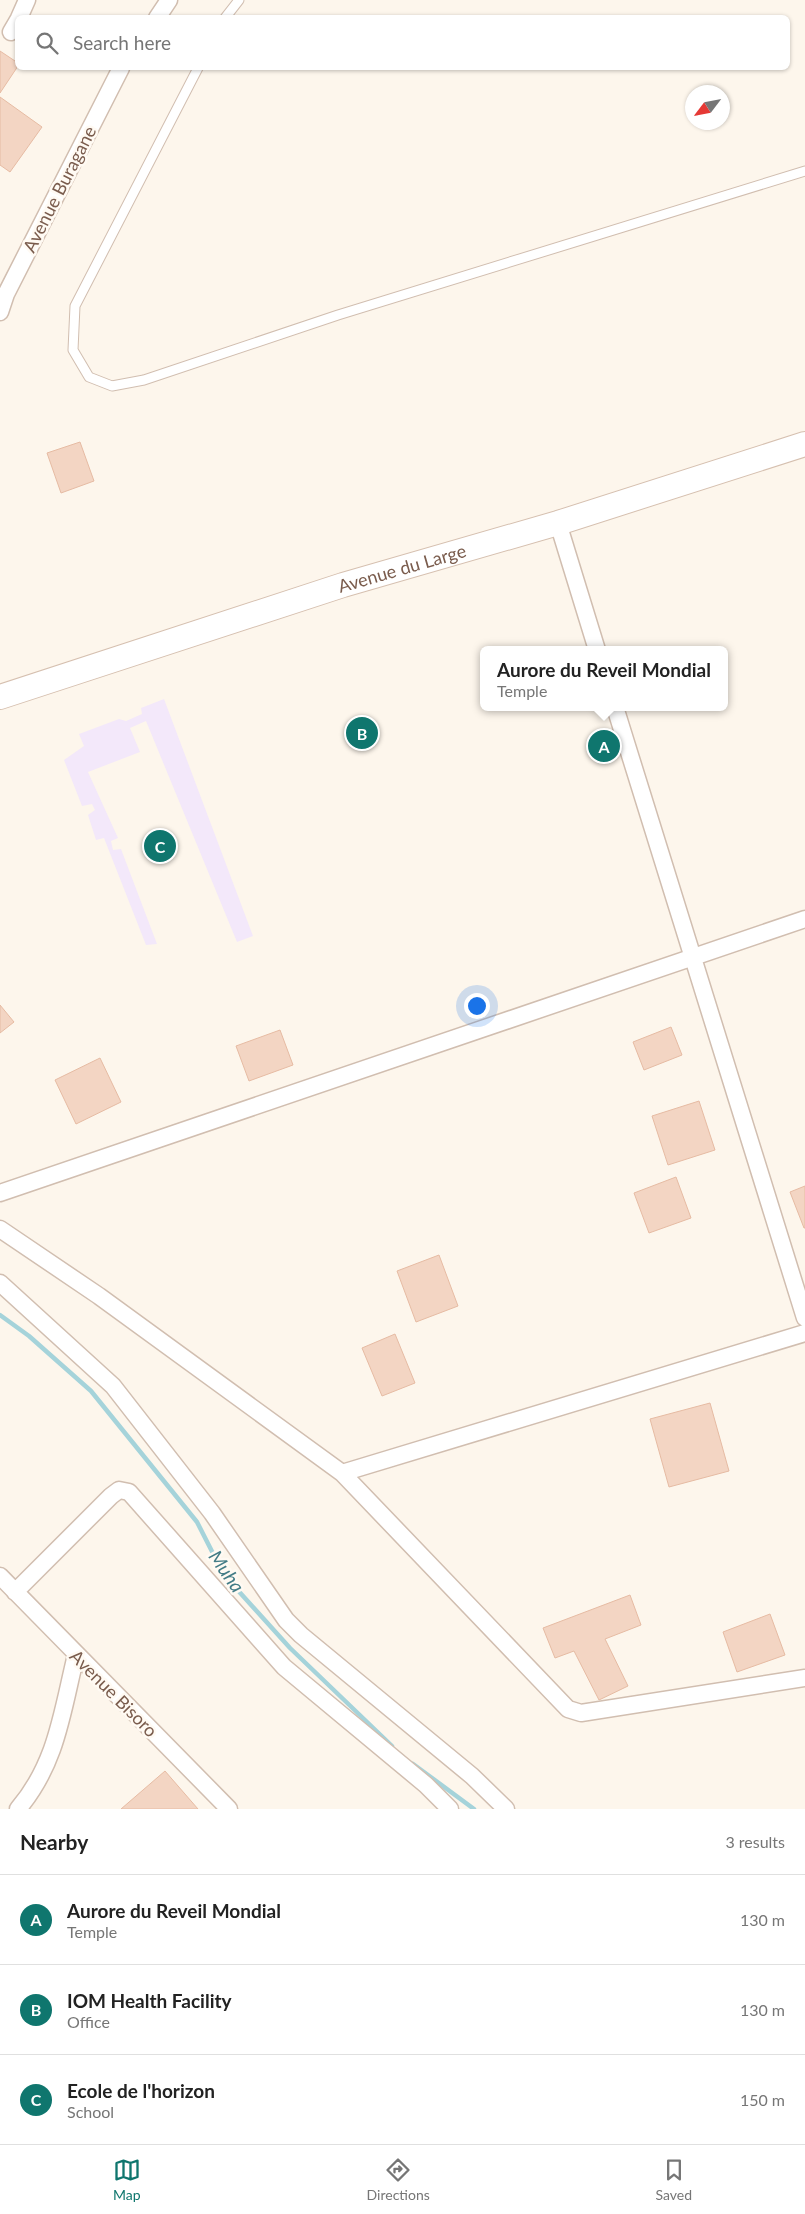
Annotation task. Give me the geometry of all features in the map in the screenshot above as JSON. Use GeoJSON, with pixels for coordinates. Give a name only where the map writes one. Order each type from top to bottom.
{"type":"FeatureCollection","features":[{"type":"Feature","properties":{"kind":"main road","name":"Avenue du Large"},"geometry":{"type":"LineString","coordinates":[[0,697],[343,585],[558,523],[805,444]]}},
{"type":"Feature","properties":{"kind":"street"},"geometry":{"type":"LineString","coordinates":[[20,15],[27,0]]}},
{"type":"Feature","properties":{"kind":"street"},"geometry":{"type":"LineString","coordinates":[[159,15],[169,0]]}},
{"type":"Feature","properties":{"kind":"street","name":"Avenue Buragane"},"geometry":{"type":"LineString","coordinates":[[0,312],[6,294],[120,70]]}},
{"type":"Feature","properties":{"kind":"street"},"geometry":{"type":"LineString","coordinates":[[558,523],[596,646]]}},
{"type":"Feature","properties":{"kind":"street"},"geometry":{"type":"LineString","coordinates":[[616,711],[805,1318]]}},
{"type":"Feature","properties":{"kind":"street"},"geometry":{"type":"LineString","coordinates":[[0,1193],[693,959],[805,919]]}},
{"type":"Feature","properties":{"kind":"street"},"geometry":{"type":"LineString","coordinates":[[0,1229],[99,1296],[342,1473],[572,1711],[581,1713],[805,1678]]}},
{"type":"Feature","properties":{"kind":"street"},"geometry":{"type":"LineString","coordinates":[[0,1283],[113,1386],[212,1513],[286,1620],[472,1776],[506,1809]]}},
{"type":"Feature","properties":{"kind":"street"},"geometry":{"type":"LineString","coordinates":[[342,1473],[805,1333]]}},
{"type":"Feature","properties":{"kind":"street"},"geometry":{"type":"LineString","coordinates":[[15,1592],[111,1496],[120,1490],[130,1492],[284,1667],[426,1785],[450,1809]]}},
{"type":"Feature","properties":{"kind":"street","name":"Avenue Bisoro"},"geometry":{"type":"LineString","coordinates":[[0,1576],[76,1656],[229,1809]]}},
{"type":"Feature","properties":{"kind":"street"},"geometry":{"type":"LineString","coordinates":[[18,1809],[41,1776],[52,1756],[76,1656]]}},
{"type":"Feature","properties":{"kind":"lane"},"geometry":{"type":"LineString","coordinates":[[227,15],[239,0]]}},
{"type":"Feature","properties":{"kind":"lane"},"geometry":{"type":"LineString","coordinates":[[197,70],[75,306],[72,350],[89,377],[112,386],[144,380],[338,315],[805,171]]}},
{"type":"Feature","properties":{"kind":"shaded area"},"geometry":{"type":"Polygon","coordinates":[[[164,699],[253,936],[237,942],[146,721],[130,728],[140,752],[88,772],[118,838],[111,841],[113,850],[121,849],[157,944],[146,945],[104,838],[96,840],[88,815],[95,810],[92,804],[82,806],[64,760],[84,746],[79,734],[119,719],[126,721],[142,714],[141,708],[164,699]]]}},
{"type":"Feature","properties":{"kind":"building"},"geometry":{"type":"Polygon","coordinates":[[[0,51],[15,61],[15,70],[0,93],[0,51]]]}},
{"type":"Feature","properties":{"kind":"building"},"geometry":{"type":"Polygon","coordinates":[[[0,97],[42,127],[10,172],[0,165],[0,97]]]}},
{"type":"Feature","properties":{"kind":"building"},"geometry":{"type":"Polygon","coordinates":[[[80,442],[94,481],[61,493],[47,453],[80,442]]]}},
{"type":"Feature","properties":{"kind":"building"},"geometry":{"type":"Polygon","coordinates":[[[0,1005],[14,1022],[0,1033],[0,1005]]]}},
{"type":"Feature","properties":{"kind":"building"},"geometry":{"type":"Polygon","coordinates":[[[671,1027],[682,1055],[644,1070],[633,1042],[671,1027]]]}},
{"type":"Feature","properties":{"kind":"building"},"geometry":{"type":"Polygon","coordinates":[[[280,1030],[293,1065],[249,1081],[236,1046],[280,1030]]]}},
{"type":"Feature","properties":{"kind":"building"},"geometry":{"type":"Polygon","coordinates":[[[100,1058],[121,1102],[76,1124],[55,1080],[100,1058]]]}},
{"type":"Feature","properties":{"kind":"building"},"geometry":{"type":"Polygon","coordinates":[[[699,1101],[715,1150],[668,1165],[652,1116],[699,1101]]]}},
{"type":"Feature","properties":{"kind":"building"},"geometry":{"type":"Polygon","coordinates":[[[676,1177],[691,1218],[649,1233],[634,1193],[676,1177]]]}},
{"type":"Feature","properties":{"kind":"building"},"geometry":{"type":"Polygon","coordinates":[[[805,1186],[805,1228],[804,1228],[790,1192],[805,1186]]]}},
{"type":"Feature","properties":{"kind":"building"},"geometry":{"type":"Polygon","coordinates":[[[439,1255],[458,1306],[416,1322],[397,1271],[439,1255]]]}},
{"type":"Feature","properties":{"kind":"building"},"geometry":{"type":"Polygon","coordinates":[[[395,1334],[415,1383],[382,1396],[362,1348],[395,1334]]]}},
{"type":"Feature","properties":{"kind":"building"},"geometry":{"type":"Polygon","coordinates":[[[710,1403],[729,1471],[669,1487],[650,1419],[710,1403]]]}},
{"type":"Feature","properties":{"kind":"building"},"geometry":{"type":"Polygon","coordinates":[[[630,1595],[641,1625],[605,1639],[628,1686],[599,1700],[574,1651],[555,1658],[543,1628],[630,1595]]]}},
{"type":"Feature","properties":{"kind":"building"},"geometry":{"type":"Polygon","coordinates":[[[770,1614],[785,1655],[737,1672],[723,1632],[770,1614]]]}},
{"type":"Feature","properties":{"kind":"building"},"geometry":{"type":"Polygon","coordinates":[[[165,1771],[198,1809],[121,1809],[165,1771]]]}},
{"type":"Feature","properties":{"kind":"waterway","name":"Muha"},"geometry":{"type":"LineString","coordinates":[[0,1315],[29,1336],[91,1391],[197,1522],[224,1575],[290,1648],[392,1746]]}},
{"type":"Feature","properties":{"kind":"waterway","name":"Muha"},"geometry":{"type":"LineString","coordinates":[[413,1764],[474,1809]]}},
{"type":"Feature","properties":{"kind":"place","name":"IOM Health Facility"},"geometry":{"type":"Point","coordinates":[362,733]}},
{"type":"Feature","properties":{"kind":"place","name":"Aurore du Reveil Mondial"},"geometry":{"type":"Point","coordinates":[604,746]}},
{"type":"Feature","properties":{"kind":"place","name":"Ecole de l'horizon"},"geometry":{"type":"Point","coordinates":[160,846]}}]}
